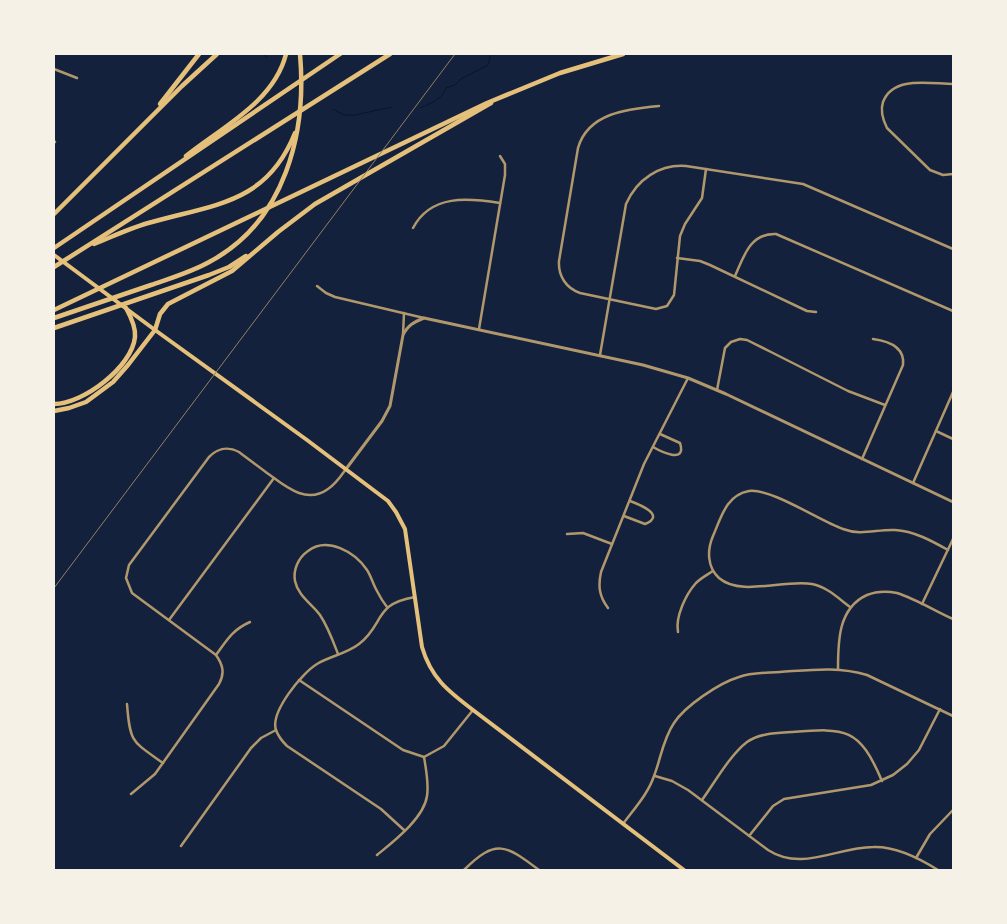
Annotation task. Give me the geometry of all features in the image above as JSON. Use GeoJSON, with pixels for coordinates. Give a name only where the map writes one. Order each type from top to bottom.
{"type":"FeatureCollection","features":[{"type":"Feature","properties":{"kind":"highway"},"geometry":{"type":"LineString","coordinates":[[150,118],[199,54]]}},
{"type":"Feature","properties":{"kind":"highway"},"geometry":{"type":"LineString","coordinates":[[54,214],[217,54]]}},
{"type":"Feature","properties":{"kind":"highway"},"geometry":{"type":"LineString","coordinates":[[165,172],[265,93],[281,70],[286,54]]}},
{"type":"Feature","properties":{"kind":"highway"},"geometry":{"type":"LineString","coordinates":[[54,318],[197,268],[235,246],[255,227],[276,196],[292,158],[298,126],[301,91],[300,54]]}},
{"type":"Feature","properties":{"kind":"highway"},"geometry":{"type":"LineString","coordinates":[[54,248],[340,54]]}},
{"type":"Feature","properties":{"kind":"highway"},"geometry":{"type":"LineString","coordinates":[[54,267],[390,54]]}},
{"type":"Feature","properties":{"kind":"highway"},"geometry":{"type":"LineString","coordinates":[[54,310],[407,140],[503,96],[568,70],[623,54]]}},
{"type":"Feature","properties":{"kind":"highway"},"geometry":{"type":"LineString","coordinates":[[54,411],[81,405],[102,392],[123,371],[155,330],[160,314],[168,304],[227,274],[297,217],[325,199],[503,96]]}},
{"type":"Feature","properties":{"kind":"highway"},"geometry":{"type":"LineString","coordinates":[[84,248],[137,226],[222,204],[247,193],[265,179],[281,161],[289,148],[298,126]]}},
{"type":"Feature","properties":{"kind":"highway"},"geometry":{"type":"LineString","coordinates":[[54,328],[216,272],[235,264],[255,251]]}},
{"type":"Feature","properties":{"kind":"highway"},"geometry":{"type":"LineString","coordinates":[[54,404],[70,402],[89,393],[106,380],[123,361],[133,346],[135,337],[133,322],[126,308]]}},
{"type":"Feature","properties":{"kind":"main road"},"geometry":{"type":"LineString","coordinates":[[54,255],[383,496],[400,518],[408,540],[422,647],[429,666],[441,684],[681,869]]}},
{"type":"Feature","properties":{"kind":"street"},"geometry":{"type":"LineString","coordinates":[[54,70],[77,78]]}},
{"type":"Feature","properties":{"kind":"street"},"geometry":{"type":"LineString","coordinates":[[953,84],[910,83],[900,85],[887,95],[882,112],[887,128],[927,168],[938,174],[953,174]]}},
{"type":"Feature","properties":{"kind":"street"},"geometry":{"type":"LineString","coordinates":[[659,106],[628,111],[597,120],[584,133],[578,148],[559,261],[559,270],[564,281],[573,290],[609,299],[656,309],[667,306],[674,295],[678,241],[682,230],[702,198],[706,169]]}},
{"type":"Feature","properties":{"kind":"street"},"geometry":{"type":"LineString","coordinates":[[479,329],[506,170],[500,156]]}},
{"type":"Feature","properties":{"kind":"street"},"geometry":{"type":"LineString","coordinates":[[600,355],[624,211],[634,189],[648,176],[667,168],[682,166],[803,184],[953,249]]}},
{"type":"Feature","properties":{"kind":"street"},"geometry":{"type":"LineString","coordinates":[[413,228],[423,213],[450,201],[468,199],[500,203]]}},
{"type":"Feature","properties":{"kind":"street"},"geometry":{"type":"LineString","coordinates":[[735,276],[752,242],[762,235],[776,234],[953,311]]}},
{"type":"Feature","properties":{"kind":"street"},"geometry":{"type":"LineString","coordinates":[[677,258],[700,261],[808,311],[816,312]]}},
{"type":"Feature","properties":{"kind":"street"},"geometry":{"type":"LineString","coordinates":[[317,286],[335,297],[600,355],[688,378],[953,502]]}},
{"type":"Feature","properties":{"kind":"street"},"geometry":{"type":"LineString","coordinates":[[131,794],[155,774],[222,680],[223,672],[216,655],[134,594],[129,588],[126,578],[129,565],[209,457],[216,451],[229,448],[239,452],[297,493],[313,495],[330,488],[382,421],[390,406],[403,335],[404,313]]}},
{"type":"Feature","properties":{"kind":"street"},"geometry":{"type":"LineString","coordinates":[[403,335],[413,322],[424,318]]}},
{"type":"Feature","properties":{"kind":"street"},"geometry":{"type":"LineString","coordinates":[[717,390],[725,348],[731,342],[740,339],[747,340],[848,391],[886,405]]}},
{"type":"Feature","properties":{"kind":"street"},"geometry":{"type":"LineString","coordinates":[[862,458],[903,365],[903,357],[899,350],[885,341],[873,339]]}},
{"type":"Feature","properties":{"kind":"street"},"geometry":{"type":"LineString","coordinates":[[608,608],[601,596],[599,585],[601,572],[652,448],[688,378]]}},
{"type":"Feature","properties":{"kind":"street"},"geometry":{"type":"LineString","coordinates":[[913,483],[953,392]]}},
{"type":"Feature","properties":{"kind":"street"},"geometry":{"type":"LineString","coordinates":[[936,431],[953,439]]}},
{"type":"Feature","properties":{"kind":"street"},"geometry":{"type":"LineString","coordinates":[[652,448],[674,456],[680,453],[680,444],[660,434]]}},
{"type":"Feature","properties":{"kind":"street"},"geometry":{"type":"LineString","coordinates":[[169,620],[274,478]]}},
{"type":"Feature","properties":{"kind":"street"},"geometry":{"type":"LineString","coordinates":[[850,607],[831,592],[817,586],[797,583],[735,586],[724,581],[713,571],[709,557],[710,546],[724,510],[734,498],[743,493],[754,491],[768,494],[845,530],[860,533],[888,530],[904,531],[918,535],[948,550]]}},
{"type":"Feature","properties":{"kind":"street"},"geometry":{"type":"LineString","coordinates":[[624,516],[645,524],[652,518],[649,510],[630,501]]}},
{"type":"Feature","properties":{"kind":"street"},"geometry":{"type":"LineString","coordinates":[[567,534],[583,533],[612,544]]}},
{"type":"Feature","properties":{"kind":"street"},"geometry":{"type":"LineString","coordinates":[[922,604],[953,539]]}},
{"type":"Feature","properties":{"kind":"street"},"geometry":{"type":"LineString","coordinates":[[338,654],[324,622],[301,594],[297,586],[296,570],[304,554],[313,547],[323,544],[334,545],[343,549],[366,568],[377,592],[387,607]]}},
{"type":"Feature","properties":{"kind":"street"},"geometry":{"type":"LineString","coordinates":[[678,632],[678,619],[690,591],[700,579],[713,571]]}},
{"type":"Feature","properties":{"kind":"street"},"geometry":{"type":"LineString","coordinates":[[838,669],[841,628],[845,616],[850,607],[864,596],[882,592],[899,594],[953,619]]}},
{"type":"Feature","properties":{"kind":"street"},"geometry":{"type":"LineString","coordinates":[[404,830],[381,809],[288,746],[276,730],[277,712],[299,680],[315,665],[352,649],[363,641],[387,607],[400,600],[415,597]]}},
{"type":"Feature","properties":{"kind":"street"},"geometry":{"type":"LineString","coordinates":[[216,655],[237,628],[250,622]]}},
{"type":"Feature","properties":{"kind":"street"},"geometry":{"type":"LineString","coordinates":[[623,824],[655,776],[666,736],[677,718],[692,704],[726,682],[752,674],[838,669],[867,675],[953,716]]}},
{"type":"Feature","properties":{"kind":"street"},"geometry":{"type":"LineString","coordinates":[[299,680],[403,750],[424,757],[444,746],[473,710]]}},
{"type":"Feature","properties":{"kind":"street"},"geometry":{"type":"LineString","coordinates":[[127,704],[129,730],[134,740],[139,746],[163,763]]}},
{"type":"Feature","properties":{"kind":"street"},"geometry":{"type":"LineString","coordinates":[[750,836],[768,811],[784,799],[864,786],[882,780],[900,770],[914,757],[924,743],[940,710]]}},
{"type":"Feature","properties":{"kind":"street"},"geometry":{"type":"LineString","coordinates":[[181,846],[251,748],[261,738],[276,730]]}},
{"type":"Feature","properties":{"kind":"street"},"geometry":{"type":"LineString","coordinates":[[701,800],[741,747],[755,738],[771,733],[827,730],[846,734],[858,741],[868,751],[882,780]]}},
{"type":"Feature","properties":{"kind":"street"},"geometry":{"type":"LineString","coordinates":[[377,855],[420,814],[426,802],[427,789],[424,757]]}},
{"type":"Feature","properties":{"kind":"street"},"geometry":{"type":"LineString","coordinates":[[655,776],[680,785],[773,854],[791,860],[805,860],[874,846],[891,849],[916,858],[938,870]]}},
{"type":"Feature","properties":{"kind":"street"},"geometry":{"type":"LineString","coordinates":[[916,858],[930,834],[953,810]]}},
{"type":"Feature","properties":{"kind":"street"},"geometry":{"type":"LineString","coordinates":[[464,870],[483,853],[496,849],[514,852],[539,870]]}},
{"type":"Feature","properties":{"kind":"waterway"},"geometry":{"type":"LineString","coordinates":[[263,54],[267,57]]}},
{"type":"Feature","properties":{"kind":"waterway"},"geometry":{"type":"LineString","coordinates":[[420,108],[439,98],[446,88],[455,85],[461,79],[488,65],[491,54]]}},
{"type":"Feature","properties":{"kind":"waterway"},"geometry":{"type":"LineString","coordinates":[[333,109],[344,115],[355,115],[392,107]]}},
{"type":"Feature","properties":{"kind":"railway"},"geometry":{"type":"LineString","coordinates":[[54,588],[455,54]]}}]}
